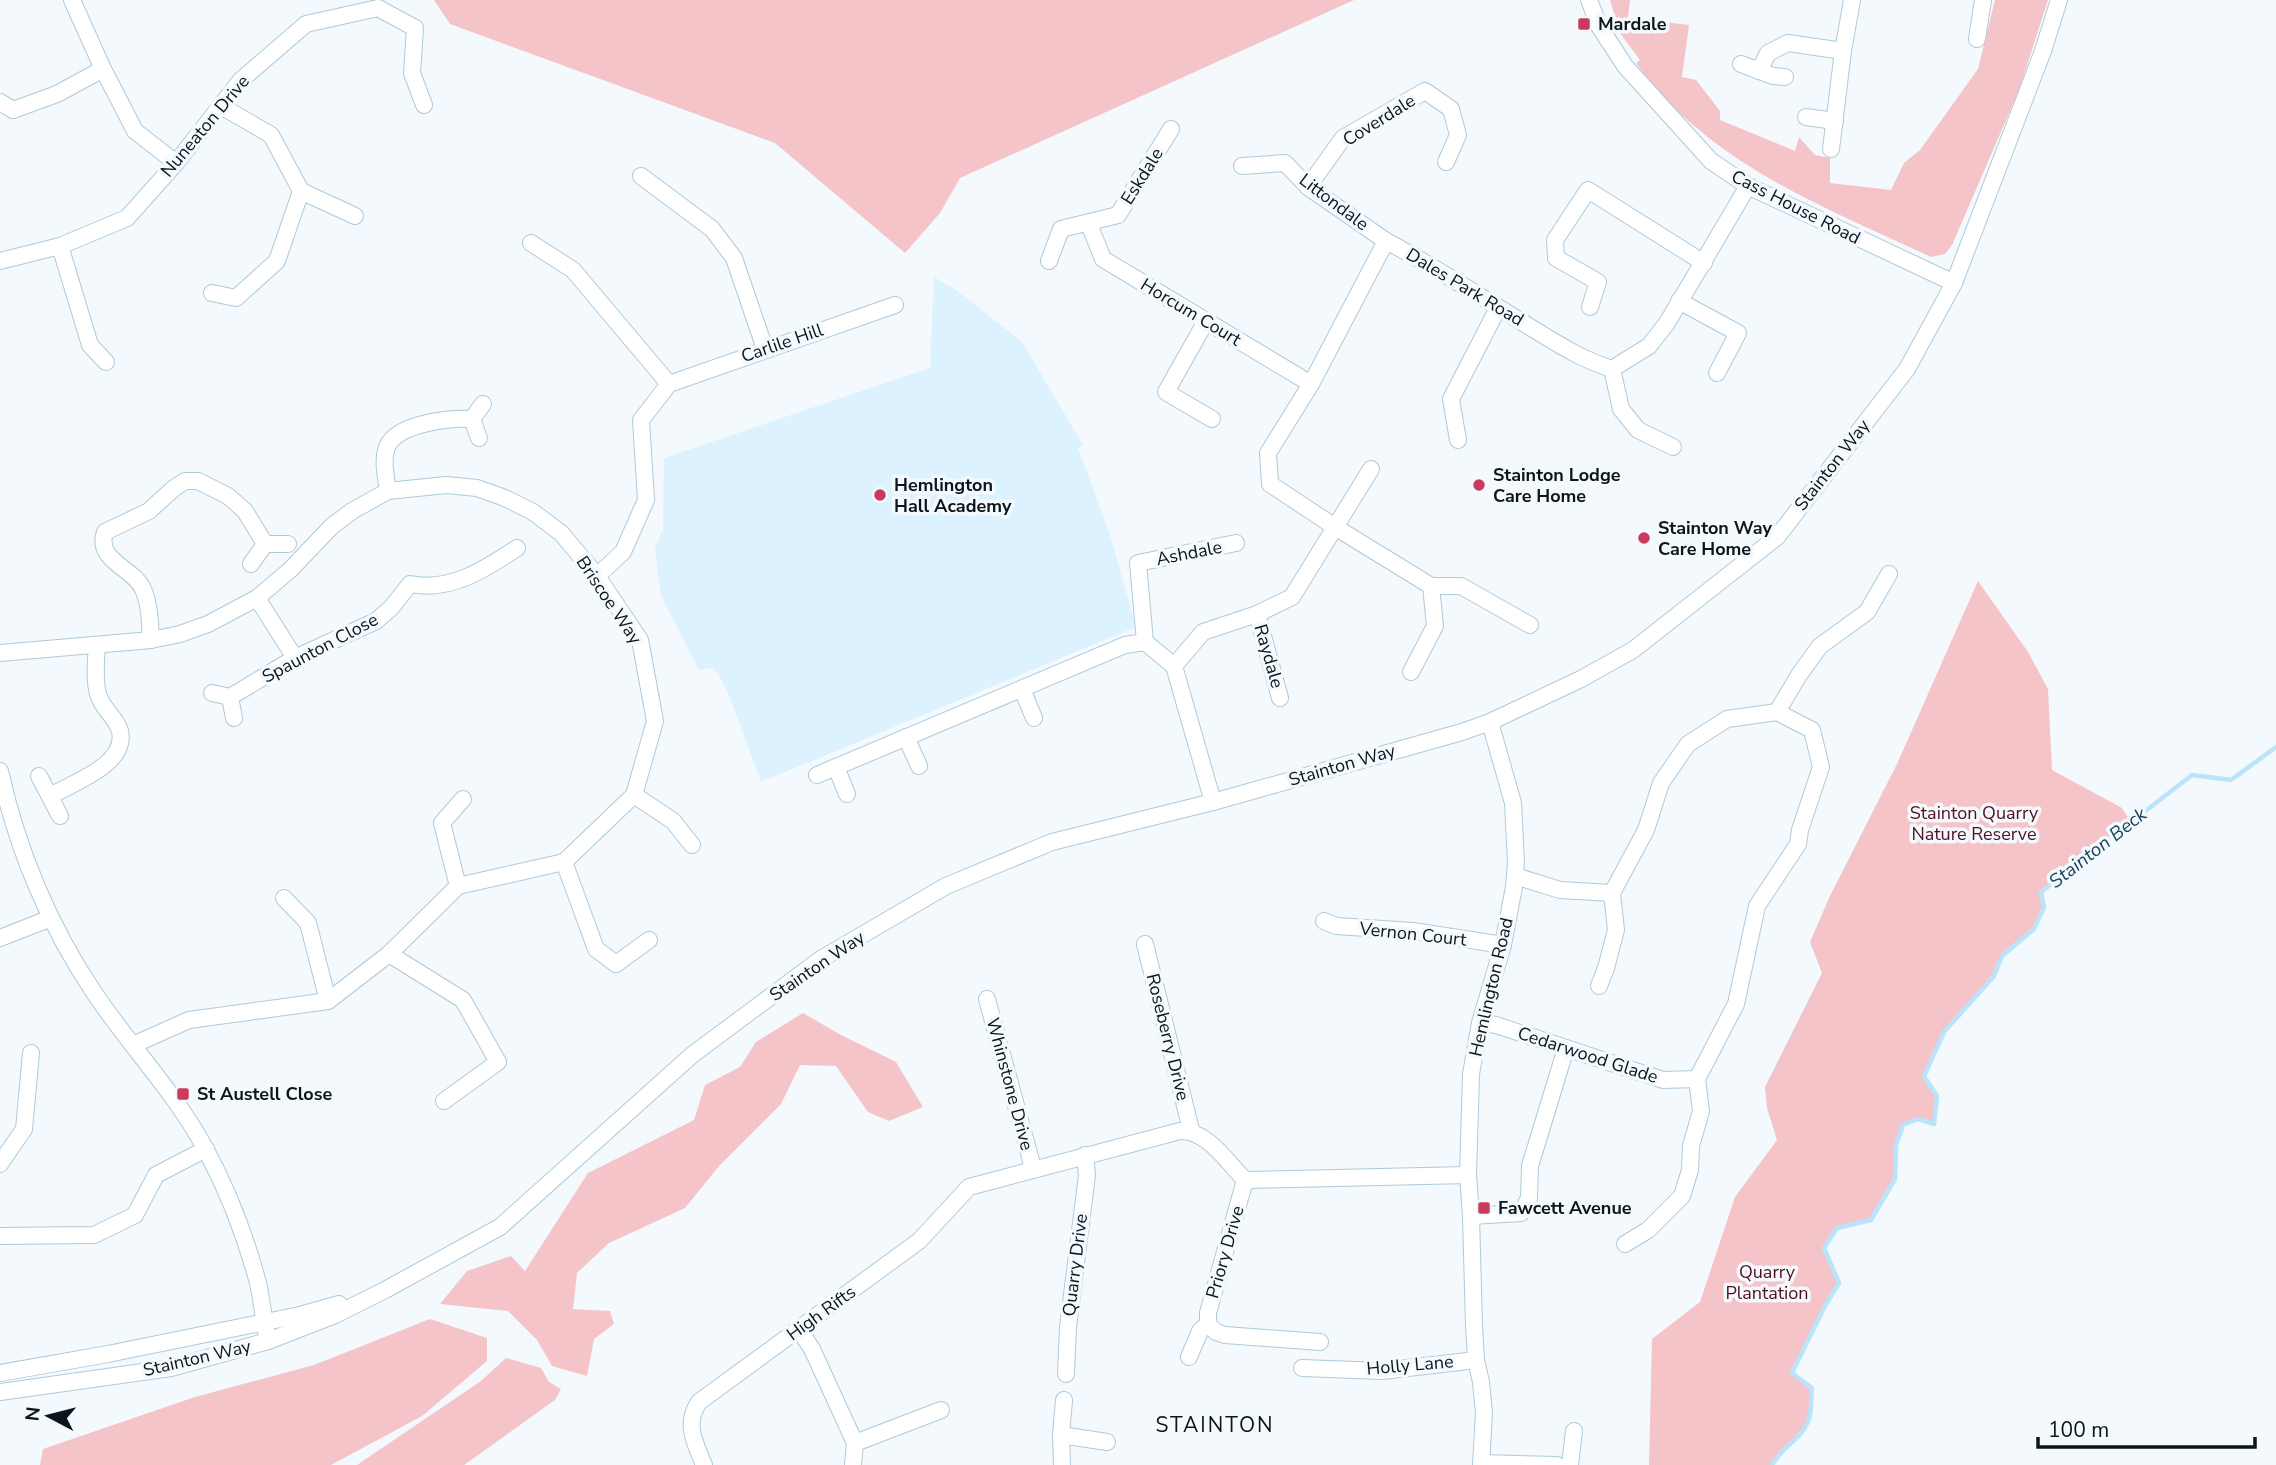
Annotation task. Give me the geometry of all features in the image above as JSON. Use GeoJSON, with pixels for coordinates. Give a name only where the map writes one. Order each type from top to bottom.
{"type":"FeatureCollection","features":[{"type":"Feature","properties":{"kind":"street"},"geometry":{"type":"LineString","coordinates":[[72,0],[135,131],[176,163]]}},
{"type":"Feature","properties":{"kind":"street","name":"Cass House Road"},"geometry":{"type":"LineString","coordinates":[[1589,0],[1599,26],[1625,66],[1711,161],[1748,186],[1954,283]]}},
{"type":"Feature","properties":{"kind":"street"},"geometry":{"type":"LineString","coordinates":[[1831,149],[1852,0]]}},
{"type":"Feature","properties":{"kind":"street"},"geometry":{"type":"LineString","coordinates":[[1977,39],[1983,0]]}},
{"type":"Feature","properties":{"kind":"street","name":"Stainton Way"},"geometry":{"type":"LineString","coordinates":[[0,1392],[171,1368],[268,1341],[335,1315],[385,1290],[500,1227],[692,1055],[821,959],[946,886],[1052,842],[1213,802],[1462,732],[1490,722],[1581,679],[1633,650],[1777,537],[1907,369],[1954,283],[2043,51],[2059,0]]}},
{"type":"Feature","properties":{"kind":"street","name":"Nuneaton Drive"},"geometry":{"type":"LineString","coordinates":[[0,261],[60,246],[127,218],[176,163],[241,80],[306,24],[378,8],[415,28],[412,73],[424,105]]}},
{"type":"Feature","properties":{"kind":"street"},"geometry":{"type":"LineString","coordinates":[[1759,71],[1768,53],[1788,43],[1843,51]]}},
{"type":"Feature","properties":{"kind":"street"},"geometry":{"type":"LineString","coordinates":[[1741,64],[1785,77]]}},
{"type":"Feature","properties":{"kind":"street"},"geometry":{"type":"LineString","coordinates":[[0,102],[13,110],[57,94],[103,69]]}},
{"type":"Feature","properties":{"kind":"street","name":"Coverdale"},"geometry":{"type":"LineString","coordinates":[[1308,187],[1343,138],[1425,91],[1451,109],[1458,135],[1446,162]]}},
{"type":"Feature","properties":{"kind":"street"},"geometry":{"type":"LineString","coordinates":[[221,106],[271,135],[300,191],[355,216]]}},
{"type":"Feature","properties":{"kind":"street"},"geometry":{"type":"LineString","coordinates":[[1806,117],[1835,121]]}},
{"type":"Feature","properties":{"kind":"street","name":"Eskdale"},"geometry":{"type":"LineString","coordinates":[[1049,261],[1062,229],[1118,215],[1171,129]]}},
{"type":"Feature","properties":{"kind":"street","name":"Littondale"},"geometry":{"type":"LineString","coordinates":[[1242,166],[1285,163],[1308,187],[1386,241]]}},
{"type":"Feature","properties":{"kind":"street"},"geometry":{"type":"LineString","coordinates":[[641,176],[712,229],[734,258],[765,349]]}},
{"type":"Feature","properties":{"kind":"street"},"geometry":{"type":"LineString","coordinates":[[1673,447],[1638,430],[1621,409],[1612,369],[1649,346],[1704,262],[1748,186]]}},
{"type":"Feature","properties":{"kind":"street"},"geometry":{"type":"LineString","coordinates":[[1590,307],[1598,282],[1556,258],[1555,240],[1588,190],[1704,262]]}},
{"type":"Feature","properties":{"kind":"street"},"geometry":{"type":"LineString","coordinates":[[212,293],[236,298],[277,261],[300,191]]}},
{"type":"Feature","properties":{"kind":"street","name":"Horcum Court"},"geometry":{"type":"LineString","coordinates":[[1090,224],[1104,259],[1311,384]]}},
{"type":"Feature","properties":{"kind":"street","name":"Dales Park Road"},"geometry":{"type":"LineString","coordinates":[[1335,527],[1270,484],[1268,453],[1311,384],[1386,241],[1426,262],[1592,363],[1612,369]]}},
{"type":"Feature","properties":{"kind":"street"},"geometry":{"type":"LineString","coordinates":[[531,243],[573,270],[669,384],[641,420],[646,500],[623,552],[597,576]]}},
{"type":"Feature","properties":{"kind":"street"},"geometry":{"type":"LineString","coordinates":[[60,246],[90,345],[106,362]]}},
{"type":"Feature","properties":{"kind":"street"},"geometry":{"type":"LineString","coordinates":[[1679,301],[1738,334],[1717,373]]}},
{"type":"Feature","properties":{"kind":"street","name":"Carlile Hill"},"geometry":{"type":"LineString","coordinates":[[669,384],[895,305]]}},
{"type":"Feature","properties":{"kind":"street"},"geometry":{"type":"LineString","coordinates":[[1458,440],[1451,399],[1499,308]]}},
{"type":"Feature","properties":{"kind":"street"},"geometry":{"type":"LineString","coordinates":[[1206,321],[1166,392],[1212,419]]}},
{"type":"Feature","properties":{"kind":"street"},"geometry":{"type":"LineString","coordinates":[[472,419],[482,404]]}},
{"type":"Feature","properties":{"kind":"street"},"geometry":{"type":"LineString","coordinates":[[472,419],[479,439]]}},
{"type":"Feature","properties":{"kind":"street"},"geometry":{"type":"LineString","coordinates":[[388,491],[385,456],[394,437],[415,427],[442,420],[472,419]]}},
{"type":"Feature","properties":{"kind":"street"},"geometry":{"type":"LineString","coordinates":[[1631,446],[1638,430]]}},
{"type":"Feature","properties":{"kind":"street"},"geometry":{"type":"LineString","coordinates":[[1174,666],[1203,632],[1257,614],[1292,597],[1371,470]]}},
{"type":"Feature","properties":{"kind":"street"},"geometry":{"type":"LineString","coordinates":[[151,640],[149,609],[144,590],[138,580],[106,553],[102,540],[105,532],[149,511],[185,481],[198,481],[228,496],[245,511],[265,544]]}},
{"type":"Feature","properties":{"kind":"street","name":"Briscoe Way"},"geometry":{"type":"LineString","coordinates":[[0,653],[151,640],[208,624],[257,598],[290,570],[332,526],[388,491],[446,485],[477,488],[505,498],[533,512],[561,533],[597,576],[640,640],[655,721],[634,794],[564,862]]}},
{"type":"Feature","properties":{"kind":"street"},"geometry":{"type":"LineString","coordinates":[[1335,527],[1431,586],[1461,586],[1530,625]]}},
{"type":"Feature","properties":{"kind":"street","name":"Ashdale"},"geometry":{"type":"LineString","coordinates":[[1145,642],[1138,563],[1236,543]]}},
{"type":"Feature","properties":{"kind":"street"},"geometry":{"type":"LineString","coordinates":[[265,544],[288,544]]}},
{"type":"Feature","properties":{"kind":"street"},"geometry":{"type":"LineString","coordinates":[[251,564],[265,544]]}},
{"type":"Feature","properties":{"kind":"street","name":"Spaunton Close"},"geometry":{"type":"LineString","coordinates":[[230,697],[295,658],[376,621],[391,608],[410,584],[432,586],[457,582],[517,548]]}},
{"type":"Feature","properties":{"kind":"street"},"geometry":{"type":"LineString","coordinates":[[1777,712],[1820,646],[1867,612],[1889,574]]}},
{"type":"Feature","properties":{"kind":"street"},"geometry":{"type":"LineString","coordinates":[[1411,671],[1435,626],[1431,586]]}},
{"type":"Feature","properties":{"kind":"street"},"geometry":{"type":"LineString","coordinates":[[257,598],[295,658]]}},
{"type":"Feature","properties":{"kind":"street","name":"Raydale"},"geometry":{"type":"LineString","coordinates":[[1257,614],[1280,698]]}},
{"type":"Feature","properties":{"kind":"street"},"geometry":{"type":"LineString","coordinates":[[817,775],[1125,645],[1145,642],[1174,666],[1213,802]]}},
{"type":"Feature","properties":{"kind":"street"},"geometry":{"type":"LineString","coordinates":[[50,796],[106,765],[115,756],[121,743],[119,729],[98,697],[97,645]]}},
{"type":"Feature","properties":{"kind":"street"},"geometry":{"type":"LineString","coordinates":[[1022,689],[1034,718]]}},
{"type":"Feature","properties":{"kind":"street"},"geometry":{"type":"LineString","coordinates":[[212,693],[230,697],[234,718]]}},
{"type":"Feature","properties":{"kind":"street"},"geometry":{"type":"LineString","coordinates":[[1599,986],[1616,930],[1612,892],[1646,830],[1661,783],[1688,744],[1727,719],[1777,712],[1812,730],[1821,766],[1798,844],[1757,906],[1736,1004],[1697,1079],[1700,1111],[1691,1146],[1690,1170],[1682,1196],[1648,1230],[1625,1244]]}},
{"type":"Feature","properties":{"kind":"street","name":"Hemlington Road"},"geometry":{"type":"LineString","coordinates":[[1481,1464],[1484,1413],[1476,1360],[1472,1301],[1468,1175],[1471,1074],[1480,1023],[1503,944],[1515,876],[1516,832],[1513,803],[1490,722]]}},
{"type":"Feature","properties":{"kind":"street"},"geometry":{"type":"LineString","coordinates":[[906,737],[919,766]]}},
{"type":"Feature","properties":{"kind":"street"},"geometry":{"type":"LineString","coordinates":[[836,767],[847,794]]}},
{"type":"Feature","properties":{"kind":"street"},"geometry":{"type":"LineString","coordinates":[[0,771],[9,810],[51,918],[96,995],[206,1149],[241,1228],[258,1285],[268,1341]]}},
{"type":"Feature","properties":{"kind":"street"},"geometry":{"type":"LineString","coordinates":[[39,776],[60,816]]}},
{"type":"Feature","properties":{"kind":"street"},"geometry":{"type":"LineString","coordinates":[[634,794],[673,821],[692,845]]}},
{"type":"Feature","properties":{"kind":"street"},"geometry":{"type":"LineString","coordinates":[[458,886],[442,823],[463,799]]}},
{"type":"Feature","properties":{"kind":"street"},"geometry":{"type":"LineString","coordinates":[[133,1045],[189,1020],[328,1001],[389,954],[458,886],[564,862],[597,949],[616,964],[649,940]]}},
{"type":"Feature","properties":{"kind":"street"},"geometry":{"type":"LineString","coordinates":[[1515,876],[1560,890],[1612,892]]}},
{"type":"Feature","properties":{"kind":"street"},"geometry":{"type":"LineString","coordinates":[[284,898],[308,923],[328,1001]]}},
{"type":"Feature","properties":{"kind":"street"},"geometry":{"type":"LineString","coordinates":[[0,938],[51,918]]}},
{"type":"Feature","properties":{"kind":"street","name":"Vernon Court"},"geometry":{"type":"LineString","coordinates":[[1324,921],[1336,926],[1413,931],[1503,944]]}},
{"type":"Feature","properties":{"kind":"street","name":"Roseberry Drive"},"geometry":{"type":"LineString","coordinates":[[1145,944],[1191,1130]]}},
{"type":"Feature","properties":{"kind":"street"},"geometry":{"type":"LineString","coordinates":[[389,954],[463,1000],[498,1062],[444,1101]]}},
{"type":"Feature","properties":{"kind":"street","name":"Whinstone Drive"},"geometry":{"type":"LineString","coordinates":[[987,999],[1032,1168]]}},
{"type":"Feature","properties":{"kind":"street","name":"Cedarwood Glade"},"geometry":{"type":"LineString","coordinates":[[1480,1023],[1496,1025],[1663,1080],[1697,1079]]}},
{"type":"Feature","properties":{"kind":"street"},"geometry":{"type":"LineString","coordinates":[[1471,1216],[1521,1213],[1529,1198],[1530,1166],[1566,1048]]}},
{"type":"Feature","properties":{"kind":"street"},"geometry":{"type":"LineString","coordinates":[[0,1164],[24,1129],[31,1053]]}},
{"type":"Feature","properties":{"kind":"street"},"geometry":{"type":"LineString","coordinates":[[1032,1168],[1191,1130],[1201,1136],[1245,1180],[1468,1175]]}},
{"type":"Feature","properties":{"kind":"street"},"geometry":{"type":"LineString","coordinates":[[0,1236],[94,1235],[135,1215],[156,1175],[206,1149]]}},
{"type":"Feature","properties":{"kind":"street","name":"Quarry Drive"},"geometry":{"type":"LineString","coordinates":[[1066,1374],[1068,1327],[1087,1175],[1085,1155]]}},
{"type":"Feature","properties":{"kind":"street","name":"High Rifts"},"geometry":{"type":"LineString","coordinates":[[704,1465],[691,1427],[692,1412],[699,1402],[919,1241],[969,1187],[1032,1168]]}},
{"type":"Feature","properties":{"kind":"street","name":"Priory Drive"},"geometry":{"type":"LineString","coordinates":[[1189,1357],[1200,1331],[1208,1324],[1208,1313],[1245,1180]]}},
{"type":"Feature","properties":{"kind":"street"},"geometry":{"type":"LineString","coordinates":[[1648,1230],[1664,1238]]}},
{"type":"Feature","properties":{"kind":"street","name":"Stainton Way"},"geometry":{"type":"LineString","coordinates":[[0,1373],[300,1315],[385,1290]]}},
{"type":"Feature","properties":{"kind":"street"},"geometry":{"type":"LineString","coordinates":[[1208,1324],[1216,1332],[1225,1335],[1320,1342]]}},
{"type":"Feature","properties":{"kind":"street"},"geometry":{"type":"LineString","coordinates":[[799,1329],[813,1349],[855,1443],[853,1465]]}},
{"type":"Feature","properties":{"kind":"street","name":"Holly Lane"},"geometry":{"type":"LineString","coordinates":[[1302,1368],[1382,1371],[1476,1360]]}},
{"type":"Feature","properties":{"kind":"street"},"geometry":{"type":"LineString","coordinates":[[1062,1465],[1060,1435],[1064,1400]]}},
{"type":"Feature","properties":{"kind":"street"},"geometry":{"type":"LineString","coordinates":[[855,1443],[941,1410]]}},
{"type":"Feature","properties":{"kind":"street"},"geometry":{"type":"LineString","coordinates":[[1570,1465],[1574,1431]]}},
{"type":"Feature","properties":{"kind":"street"},"geometry":{"type":"LineString","coordinates":[[1060,1435],[1107,1442]]}},
{"type":"Feature","properties":{"kind":"street"},"geometry":{"type":"LineString","coordinates":[[1481,1464],[1557,1465]]}},
{"type":"Feature","properties":{"kind":"shaded area","name":"Hemlington Hall Academy"},"geometry":{"type":"Polygon","coordinates":[[[934,277],[956,290],[1022,342],[1083,445],[1078,448],[1110,535],[1136,627],[761,782],[719,675],[711,668],[699,670],[661,596],[655,550],[663,532],[664,458],[930,368],[934,277]]]}},
{"type":"Feature","properties":{"kind":"green space"},"geometry":{"type":"Polygon","coordinates":[[[434,0],[1354,0],[960,178],[940,213],[905,253],[775,143],[450,24],[434,0]]]}},
{"type":"Feature","properties":{"kind":"green space"},"geometry":{"type":"Polygon","coordinates":[[[1610,0],[1630,0],[1628,18],[1689,25],[1682,77],[1696,80],[1720,111],[1720,120],[1795,151],[1799,137],[1815,155],[1830,158],[1830,183],[1891,190],[1904,163],[1920,150],[1978,69],[1995,0],[2048,0],[2019,90],[1952,245],[1945,254],[1931,257],[1849,220],[1770,179],[1697,128],[1665,98],[1636,63],[1640,60],[1620,33],[1610,0]]]}},
{"type":"Feature","properties":{"kind":"green space","name":"Stainton Quarry Nature Reserve"},"geometry":{"type":"Polygon","coordinates":[[[1978,581],[2028,652],[2048,689],[2052,770],[2122,808],[2131,822],[2041,892],[2044,907],[2034,929],[2002,956],[1994,976],[1944,1032],[1924,1076],[1937,1096],[1934,1124],[1918,1119],[1903,1125],[1896,1145],[1895,1179],[1871,1220],[1837,1228],[1824,1248],[1839,1283],[1792,1373],[1812,1388],[1810,1414],[1805,1428],[1772,1465],[1649,1465],[1652,1339],[1700,1302],[1735,1197],[1777,1140],[1767,1108],[1765,1087],[1822,973],[1810,942],[1830,896],[1897,764],[1978,581]]]}},
{"type":"Feature","properties":{"kind":"green space"},"geometry":{"type":"Polygon","coordinates":[[[803,1013],[896,1062],[923,1107],[889,1121],[868,1112],[836,1066],[800,1065],[781,1104],[719,1166],[685,1208],[609,1243],[577,1273],[573,1309],[610,1311],[614,1324],[594,1339],[587,1376],[552,1366],[537,1340],[508,1311],[440,1304],[467,1271],[511,1256],[525,1271],[588,1173],[694,1120],[705,1085],[740,1067],[756,1042],[803,1013]]]}},
{"type":"Feature","properties":{"kind":"green space"},"geometry":{"type":"Polygon","coordinates":[[[430,1319],[487,1338],[487,1361],[422,1416],[331,1465],[40,1465],[43,1449],[195,1397],[314,1365],[430,1319]]]}},
{"type":"Feature","properties":{"kind":"green space"},"geometry":{"type":"Polygon","coordinates":[[[506,1358],[541,1368],[549,1382],[561,1389],[555,1400],[464,1465],[357,1465],[481,1381],[506,1358]]]}},
{"type":"Feature","properties":{"kind":"waterway","name":"Stainton Beck"},"geometry":{"type":"LineString","coordinates":[[1772,1465],[1780,1453],[1801,1434],[1809,1418],[1812,1388],[1792,1373],[1839,1283],[1824,1248],[1837,1228],[1871,1220],[1895,1179],[1896,1145],[1903,1125],[1918,1119],[1934,1124],[1937,1096],[1924,1076],[1944,1032],[1994,976],[2002,956],[2034,929],[2044,907],[2041,892],[2192,775],[2231,780],[2276,747]]}},
{"type":"Feature","properties":{"kind":"place","name":"Mardale"},"geometry":{"type":"Point","coordinates":[1584,24]}},
{"type":"Feature","properties":{"kind":"place","name":"Stainton Lodge Care Home"},"geometry":{"type":"Point","coordinates":[1479,485]}},
{"type":"Feature","properties":{"kind":"place","name":"Hemlington Hall Academy"},"geometry":{"type":"Point","coordinates":[880,495]}},
{"type":"Feature","properties":{"kind":"place","name":"Stainton Way Care Home"},"geometry":{"type":"Point","coordinates":[1644,538]}},
{"type":"Feature","properties":{"kind":"place","name":"St Austell Close"},"geometry":{"type":"Point","coordinates":[183,1094]}},
{"type":"Feature","properties":{"kind":"place","name":"Fawcett Avenue"},"geometry":{"type":"Point","coordinates":[1484,1208]}},
{"type":"Feature","properties":{"kind":"district","name":"STAINTON"},"geometry":{"type":"Point","coordinates":[1215,1425]}},
{"type":"Feature","properties":{"kind":"park label","name":"Quarry Plantation"},"geometry":{"type":"Point","coordinates":[1767,1282]}}]}
